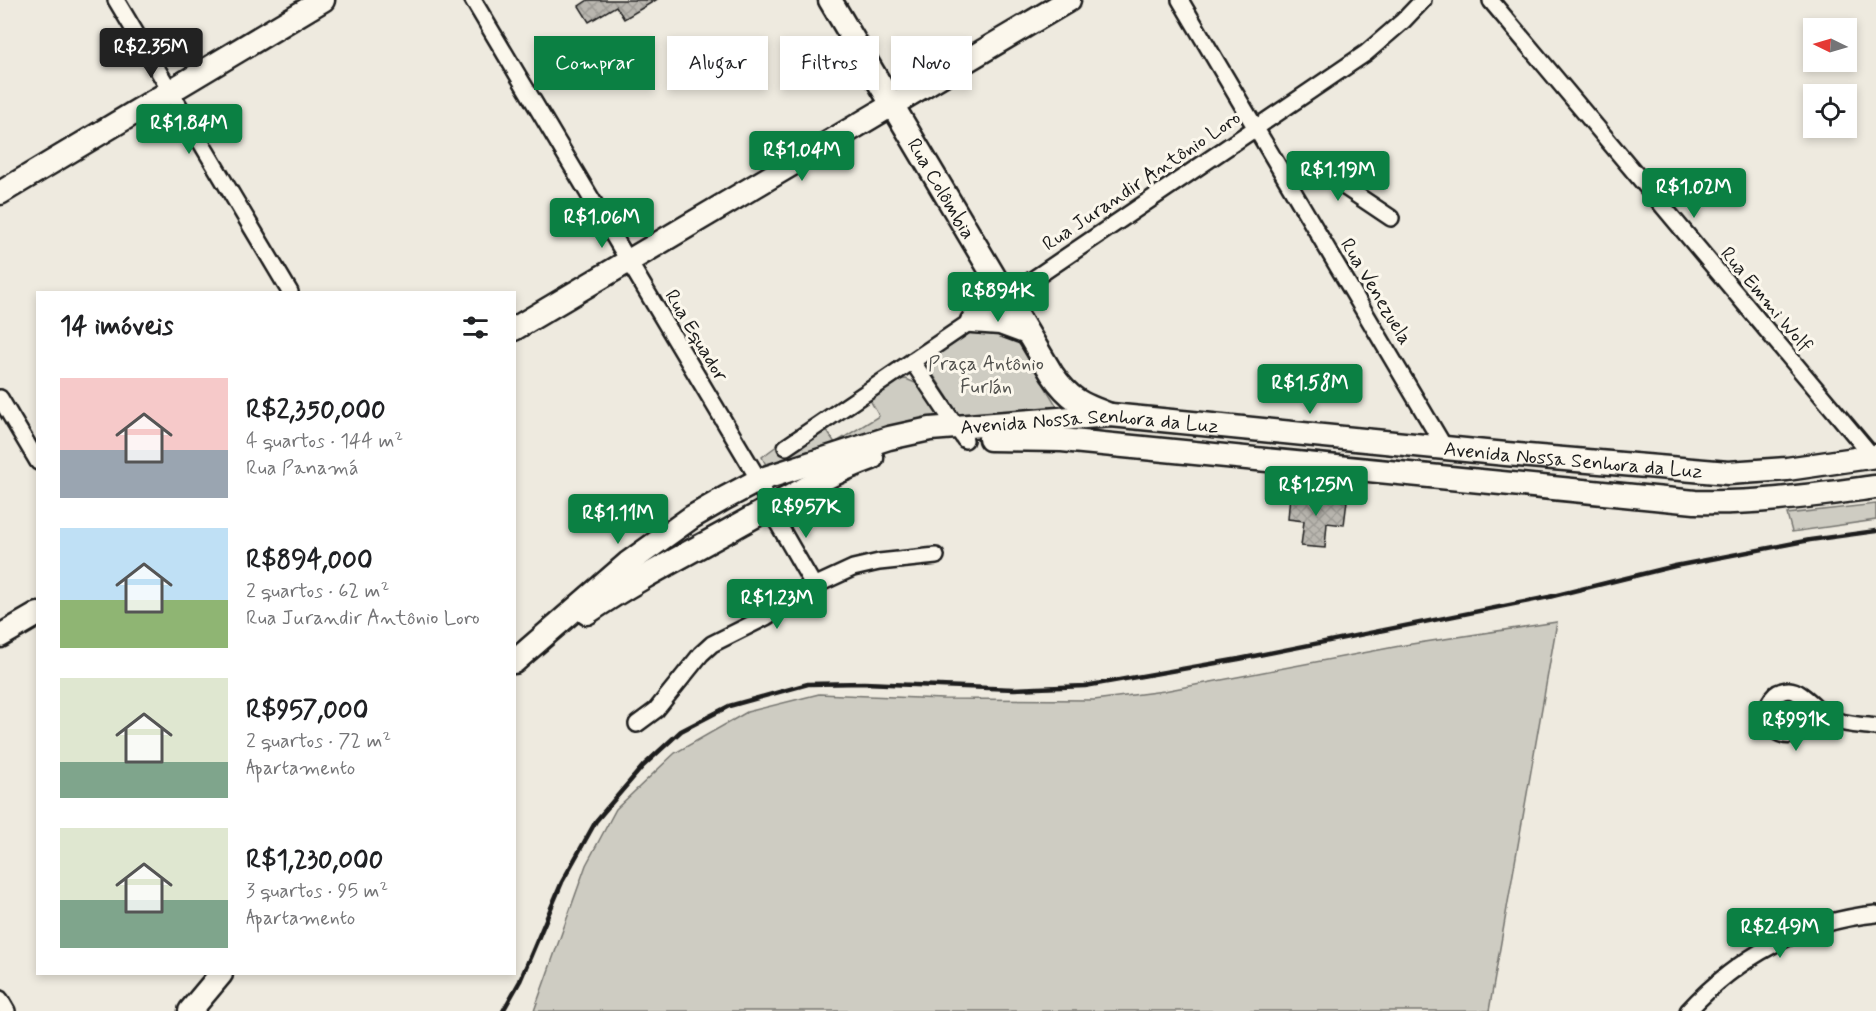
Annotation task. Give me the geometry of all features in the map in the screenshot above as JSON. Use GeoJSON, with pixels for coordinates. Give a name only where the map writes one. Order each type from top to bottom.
{"type":"FeatureCollection","features":[{"type":"Feature","properties":{"kind":"main road"},"geometry":{"type":"LineString","coordinates":[[0,193],[322,0]]}},
{"type":"Feature","properties":{"kind":"main road","name":"Rua Colômbia"},"geometry":{"type":"LineString","coordinates":[[830,0],[1052,374],[1070,396],[1083,405],[1111,415]]}},
{"type":"Feature","properties":{"kind":"main road"},"geometry":{"type":"LineString","coordinates":[[516,328],[1069,0]]}},
{"type":"Feature","properties":{"kind":"main road"},"geometry":{"type":"LineString","coordinates":[[972,321],[1000,323],[1027,333]]}},
{"type":"Feature","properties":{"kind":"main road","name":"Avenida Nossa Senhora da Luz"},"geometry":{"type":"LineString","coordinates":[[516,662],[609,598],[769,508],[845,469],[870,459],[961,434],[1111,415],[1728,473],[1787,469],[1874,457]]}},
{"type":"Feature","properties":{"kind":"main road","name":"Avenida Nossa Senhora da Luz"},"geometry":{"type":"LineString","coordinates":[[516,661],[602,584],[661,538],[717,502],[759,480],[889,438],[930,429],[998,439],[1062,440],[1703,502],[1780,500],[1876,487]]}},
{"type":"Feature","properties":{"kind":"main road"},"geometry":{"type":"LineString","coordinates":[[0,636],[36,615]]}},
{"type":"Feature","properties":{"kind":"main road"},"geometry":{"type":"LineString","coordinates":[[190,1011],[220,975]]}},
{"type":"Feature","properties":{"kind":"street"},"geometry":{"type":"LineString","coordinates":[[116,0],[289,291]]}},
{"type":"Feature","properties":{"kind":"street","name":"Rua Equador"},"geometry":{"type":"LineString","coordinates":[[473,0],[759,480],[769,508],[814,586]]}},
{"type":"Feature","properties":{"kind":"street","name":"Rua Venezuela"},"geometry":{"type":"LineString","coordinates":[[1180,0],[1445,448]]}},
{"type":"Feature","properties":{"kind":"street","name":"Rua Jurandir Antônio Loro"},"geometry":{"type":"LineString","coordinates":[[786,447],[1366,52],[1397,27],[1423,0]]}},
{"type":"Feature","properties":{"kind":"street","name":"Rua Emmi Wolf"},"geometry":{"type":"LineString","coordinates":[[1491,1],[1874,457]]}},
{"type":"Feature","properties":{"kind":"street"},"geometry":{"type":"LineString","coordinates":[[1286,179],[1315,167],[1391,218]]}},
{"type":"Feature","properties":{"kind":"street"},"geometry":{"type":"LineString","coordinates":[[912,361],[961,434]]}},
{"type":"Feature","properties":{"kind":"street"},"geometry":{"type":"LineString","coordinates":[[0,398],[36,459]]}},
{"type":"Feature","properties":{"kind":"street"},"geometry":{"type":"LineString","coordinates":[[637,724],[656,711],[701,654],[712,644],[766,617],[814,586],[854,568],[879,561],[936,556]]}},
{"type":"Feature","properties":{"kind":"street"},"geometry":{"type":"LineString","coordinates":[[1831,719],[1876,727]]}},
{"type":"Feature","properties":{"kind":"street"},"geometry":{"type":"LineString","coordinates":[[1688,1011],[1707,991],[1737,966],[1764,948],[1821,925],[1876,914]]}},
{"type":"Feature","properties":{"kind":"street"},"geometry":{"type":"LineString","coordinates":[[0,999],[7,1011]]}},
{"type":"Feature","properties":{"kind":"green space","name":"Praça Antônio Furlán"},"geometry":{"type":"Polygon","coordinates":[[[977,329],[991,329],[1018,342],[1061,413],[963,421],[932,373],[931,360],[932,356],[943,346],[977,329]]]}},
{"type":"Feature","properties":{"kind":"green space"},"geometry":{"type":"Polygon","coordinates":[[[906,379],[920,385],[944,422],[768,469],[762,457],[778,445],[785,456],[825,428],[835,443],[879,416],[870,400],[898,380],[906,379]]]}},
{"type":"Feature","properties":{"kind":"green space"},"geometry":{"type":"Polygon","coordinates":[[[1876,504],[1876,520],[1792,532],[1787,514],[1876,504]]]}},
{"type":"Feature","properties":{"kind":"green space"},"geometry":{"type":"Polygon","coordinates":[[[1557,622],[1489,1011],[534,1011],[586,865],[616,809],[675,753],[747,712],[819,694],[943,699],[1094,700],[1164,691],[1405,645],[1557,622]]]}},
{"type":"Feature","properties":{"kind":"building"},"geometry":{"type":"Polygon","coordinates":[[[588,0],[656,0],[624,19],[616,6],[589,22],[579,6],[588,0]]]}},
{"type":"Feature","properties":{"kind":"building"},"geometry":{"type":"Polygon","coordinates":[[[1290,495],[1347,501],[1344,525],[1327,523],[1325,548],[1301,546],[1304,521],[1288,519],[1290,495]]]}},
{"type":"Feature","properties":{"kind":"railway"},"geometry":{"type":"LineString","coordinates":[[503,1011],[520,981],[562,882],[596,821],[643,766],[681,731],[729,706],[808,684],[864,683],[1014,689],[1085,686],[1239,659],[1549,597],[1675,566],[1810,540],[1876,531]]}}]}
